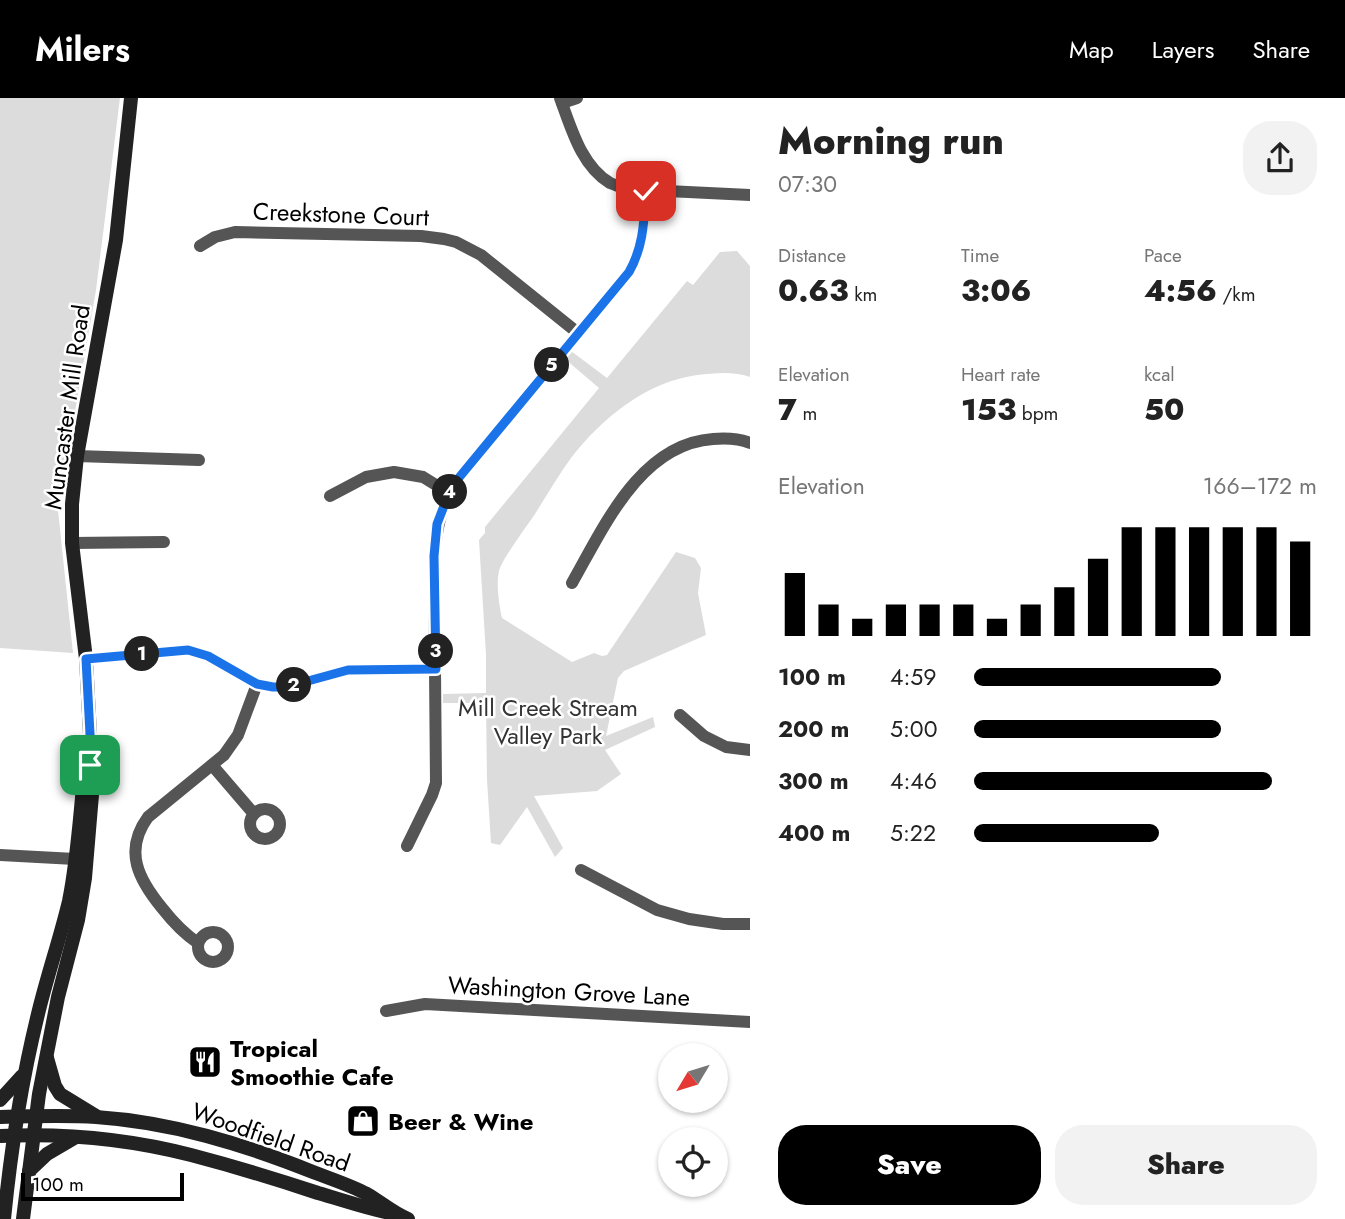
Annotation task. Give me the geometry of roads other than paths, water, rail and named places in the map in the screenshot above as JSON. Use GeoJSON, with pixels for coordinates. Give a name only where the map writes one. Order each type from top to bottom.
{"type":"FeatureCollection","features":[{"type":"Feature","properties":{"kind":"main road","name":"Muncaster Mill Road"},"geometry":{"type":"LineString","coordinates":[[23,1219],[46,1055],[78,920],[88,855],[94,771],[90,765],[86,659],[72,543],[72,504],[77,457],[116,240],[131,98]]}},
{"type":"Feature","properties":{"kind":"main road","name":"Muncaster Mill Road"},"geometry":{"type":"LineString","coordinates":[[4,1219],[7,1186],[6,1135],[16,1117],[38,1010],[69,899],[85,768],[90,765]]}},
{"type":"Feature","properties":{"kind":"main road"},"geometry":{"type":"LineString","coordinates":[[46,1055],[60,1094],[97,1117]]}},
{"type":"Feature","properties":{"kind":"main road"},"geometry":{"type":"LineString","coordinates":[[0,1100],[23,1075]]}},
{"type":"Feature","properties":{"kind":"main road","name":"Woodfield Road"},"geometry":{"type":"LineString","coordinates":[[0,1117],[97,1117],[170,1127],[209,1136],[294,1164],[368,1195],[401,1216]]}},
{"type":"Feature","properties":{"kind":"main road","name":"Woodfield Road"},"geometry":{"type":"LineString","coordinates":[[6,1135],[76,1137],[188,1154],[361,1207],[401,1216]]}},
{"type":"Feature","properties":{"kind":"main road"},"geometry":{"type":"LineString","coordinates":[[29,1171],[47,1154],[76,1137]]}},
{"type":"Feature","properties":{"kind":"main road"},"geometry":{"type":"LineString","coordinates":[[0,1167],[7,1186]]}},
{"type":"Feature","properties":{"kind":"street"},"geometry":{"type":"LineString","coordinates":[[577,98],[561,101],[583,155],[595,171],[609,182],[626,189],[646,191],[750,195]]}},
{"type":"Feature","properties":{"kind":"street"},"geometry":{"type":"LineString","coordinates":[[407,846],[436,783],[434,556],[437,524],[457,480],[629,272],[642,237],[646,191]]}},
{"type":"Feature","properties":{"kind":"street","name":"Creekstone Court"},"geometry":{"type":"LineString","coordinates":[[200,246],[215,237],[235,232],[421,236],[444,239],[456,242],[481,256],[578,333]]}},
{"type":"Feature","properties":{"kind":"street"},"geometry":{"type":"LineString","coordinates":[[572,583],[619,502],[656,462],[682,446],[698,440],[728,438],[750,443]]}},
{"type":"Feature","properties":{"kind":"street"},"geometry":{"type":"LineString","coordinates":[[77,457],[200,460]]}},
{"type":"Feature","properties":{"kind":"street"},"geometry":{"type":"LineString","coordinates":[[330,496],[366,477],[394,472],[423,477],[449,493]]}},
{"type":"Feature","properties":{"kind":"street"},"geometry":{"type":"LineString","coordinates":[[72,543],[164,542]]}},
{"type":"Feature","properties":{"kind":"street"},"geometry":{"type":"LineString","coordinates":[[86,659],[188,650],[208,656],[257,684],[273,687],[286,687],[348,670],[436,669]]}},
{"type":"Feature","properties":{"kind":"street"},"geometry":{"type":"LineString","coordinates":[[198,943],[173,922],[143,883],[138,870],[136,840],[148,817],[224,755],[239,735],[257,684]]}},
{"type":"Feature","properties":{"kind":"street"},"geometry":{"type":"LineString","coordinates":[[680,715],[704,736],[726,747],[750,750]]}},
{"type":"Feature","properties":{"kind":"street"},"geometry":{"type":"LineString","coordinates":[[212,765],[254,814]]}},
{"type":"Feature","properties":{"kind":"street"},"geometry":{"type":"LineString","coordinates":[[0,855],[75,859]]}},
{"type":"Feature","properties":{"kind":"street"},"geometry":{"type":"LineString","coordinates":[[581,870],[657,910],[701,921],[750,924]]}},
{"type":"Feature","properties":{"kind":"street","name":"Washington Grove Lane"},"geometry":{"type":"LineString","coordinates":[[386,1012],[425,1004],[750,1022]]}},
{"type":"Feature","properties":{"kind":"place","name":"Tropical Smoothie Cafe"},"geometry":{"type":"Point","coordinates":[205,1062]}},
{"type":"Feature","properties":{"kind":"place","name":"Beer & Wine"},"geometry":{"type":"Point","coordinates":[363,1121]}},
{"type":"Feature","properties":{"kind":"park label","name":"Mill Creek Stream Valley Park"},"geometry":{"type":"Point","coordinates":[548,721]}}]}
